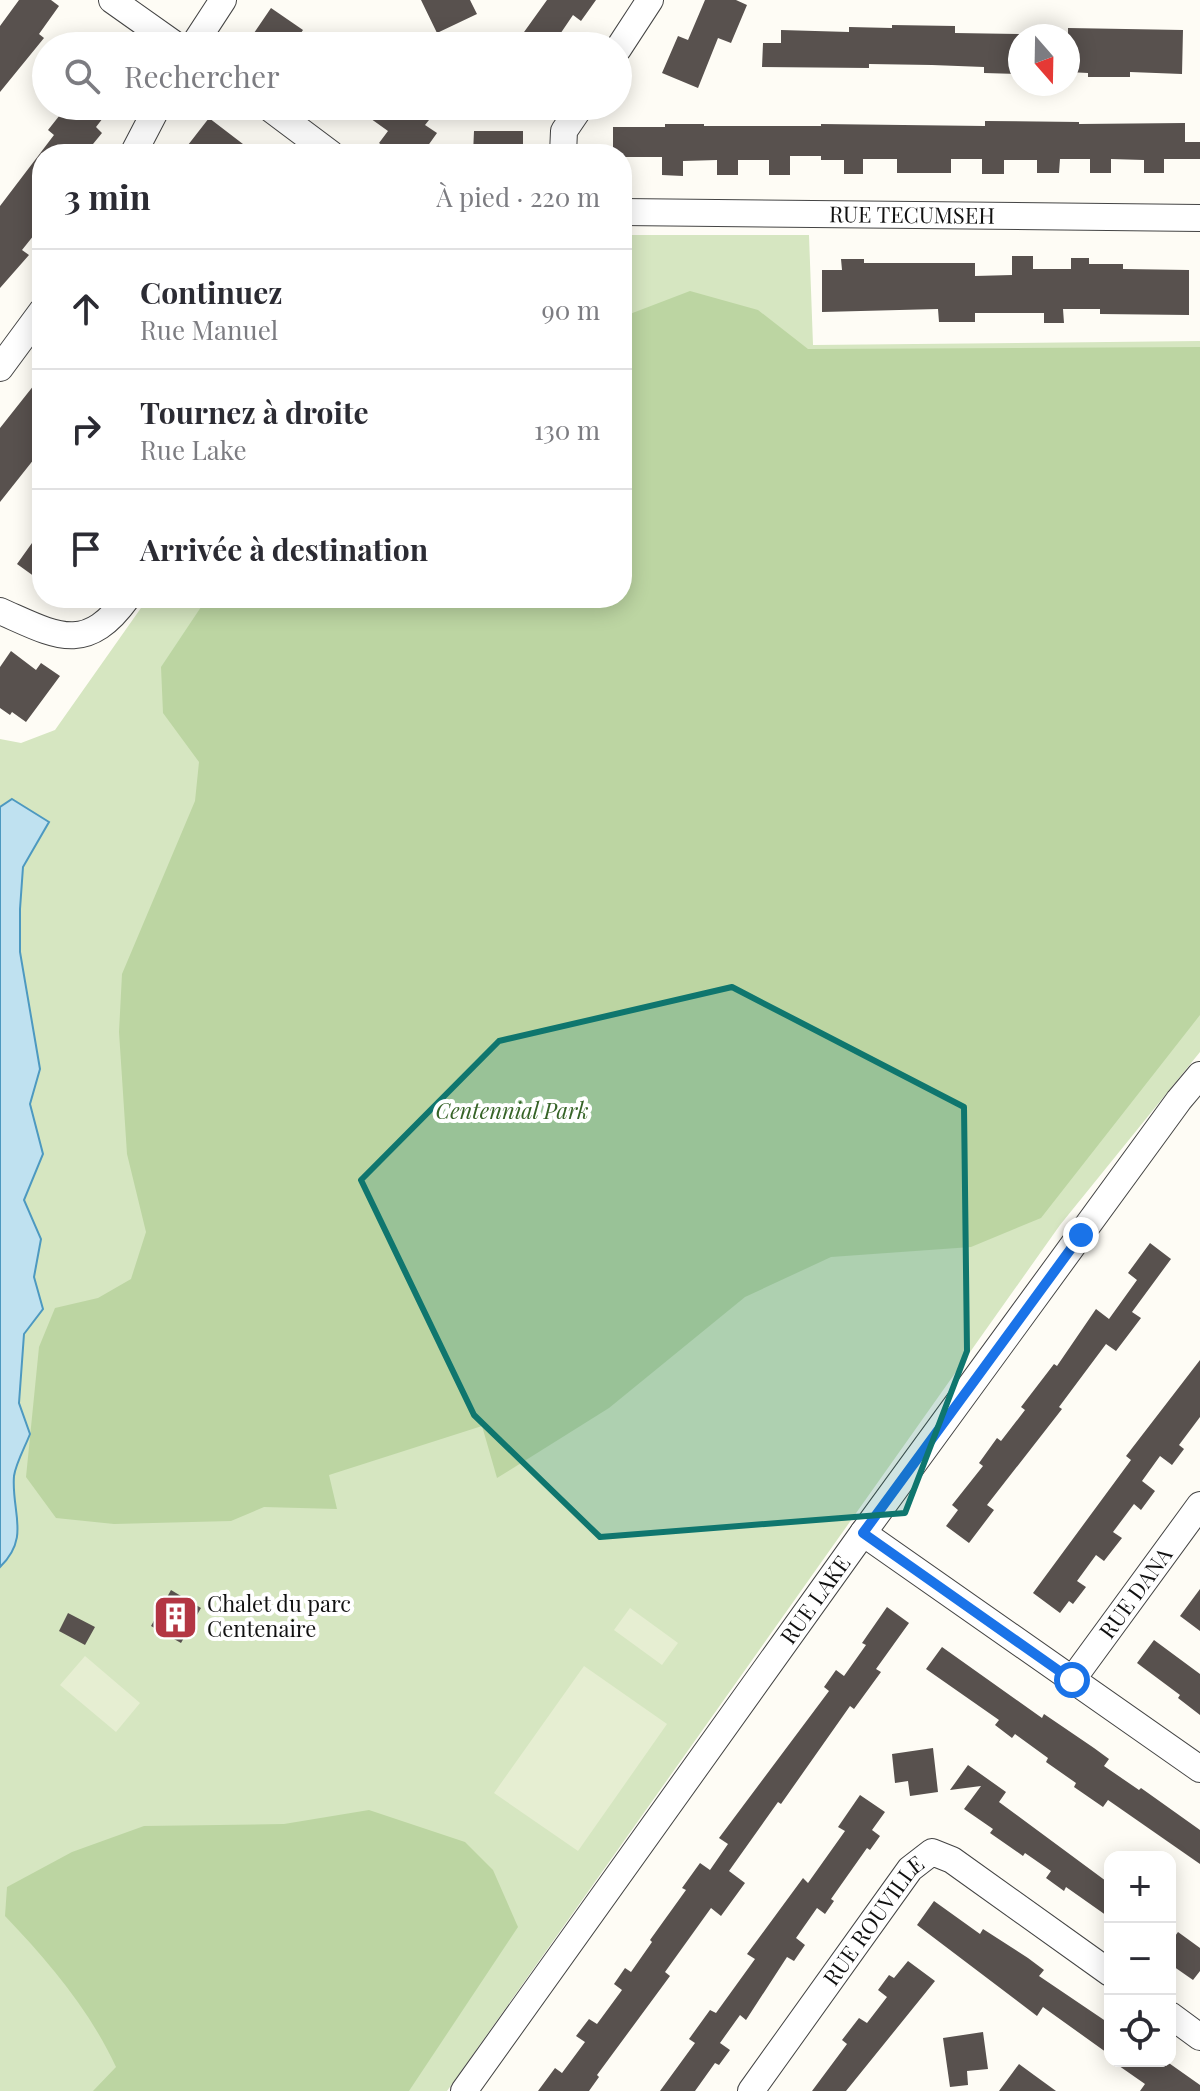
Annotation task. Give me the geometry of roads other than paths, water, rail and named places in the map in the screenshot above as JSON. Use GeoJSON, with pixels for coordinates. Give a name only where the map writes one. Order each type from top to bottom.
{"type":"FeatureCollection","features":[{"type":"Feature","properties":{"kind":"street"},"geometry":{"type":"LineString","coordinates":[[112,0],[157,32]]}},
{"type":"Feature","properties":{"kind":"street"},"geometry":{"type":"LineString","coordinates":[[202,32],[223,0]]}},
{"type":"Feature","properties":{"kind":"street"},"geometry":{"type":"LineString","coordinates":[[629,32],[650,0]]}},
{"type":"Feature","properties":{"kind":"street"},"geometry":{"type":"LineString","coordinates":[[138,144],[151,120]]}},
{"type":"Feature","properties":{"kind":"street"},"geometry":{"type":"LineString","coordinates":[[286,120],[318,144]]}},
{"type":"Feature","properties":{"kind":"street"},"geometry":{"type":"LineString","coordinates":[[563,144],[564,131],[571,120]]}},
{"type":"Feature","properties":{"kind":"street","name":"RUE TECUMSEH"},"geometry":{"type":"LineString","coordinates":[[632,212],[1200,218]]}},
{"type":"Feature","properties":{"kind":"street"},"geometry":{"type":"LineString","coordinates":[[0,368],[32,325]]}},
{"type":"Feature","properties":{"kind":"street"},"geometry":{"type":"LineString","coordinates":[[0,611],[51,634],[72,635],[88,633],[110,621],[120,608]]}},
{"type":"Feature","properties":{"kind":"street","name":"RUE LAKE"},"geometry":{"type":"LineString","coordinates":[[464,2091],[863,1533],[1200,1075]]}},
{"type":"Feature","properties":{"kind":"street","name":"RUE DANA"},"geometry":{"type":"LineString","coordinates":[[1072,1680],[1200,1505]]}},
{"type":"Feature","properties":{"kind":"street"},"geometry":{"type":"LineString","coordinates":[[863,1533],[1200,1769]]}},
{"type":"Feature","properties":{"kind":"street","name":"RUE ROUVILLE"},"geometry":{"type":"LineString","coordinates":[[751,2091],[910,1869],[932,1852],[952,1860],[1104,1969]]}},
{"type":"Feature","properties":{"kind":"street"},"geometry":{"type":"LineString","coordinates":[[1176,2019],[1200,2037]]}},
{"type":"Feature","properties":{"kind":"water"},"geometry":{"type":"Polygon","coordinates":[[[12,799],[49,822],[23,867],[20,909],[20,952],[40,1069],[30,1104],[43,1154],[24,1200],[41,1239],[34,1277],[43,1309],[24,1334],[19,1403],[30,1434],[14,1476],[18,1524],[15,1545],[0,1567],[0,807],[12,799]]]}},
{"type":"Feature","properties":{"kind":"place","name":"Chalet du parc Centenaire"},"geometry":{"type":"Point","coordinates":[176,1617]}},
{"type":"Feature","properties":{"kind":"park label","name":"Centennial Park"},"geometry":{"type":"Point","coordinates":[512,1111]}}]}
